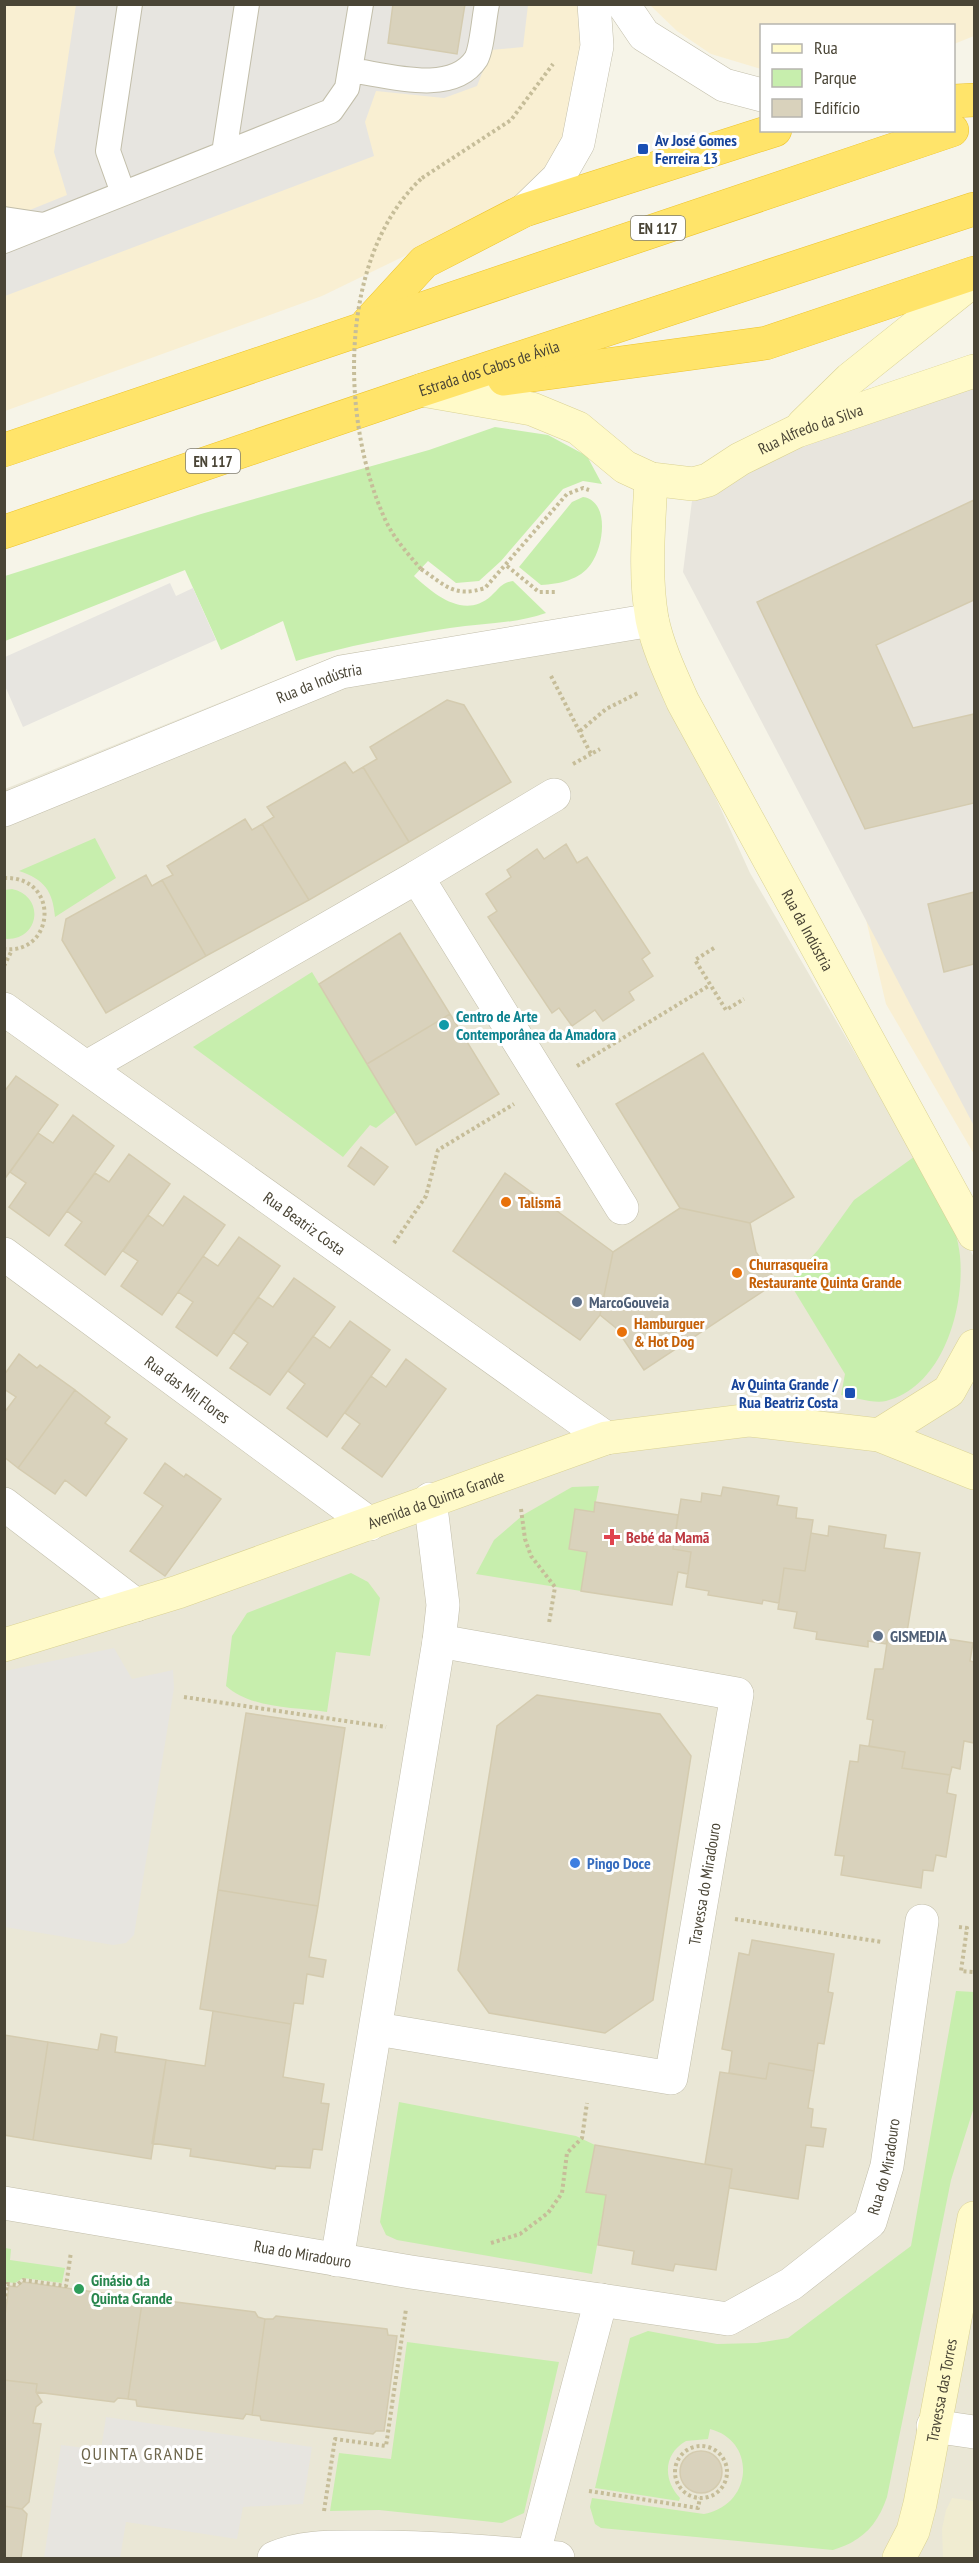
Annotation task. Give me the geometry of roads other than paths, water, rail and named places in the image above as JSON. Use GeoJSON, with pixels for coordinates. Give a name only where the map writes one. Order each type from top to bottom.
{"type":"FeatureCollection","features":[{"type":"Feature","properties":{"kind":"highway"},"geometry":{"type":"LineString","coordinates":[[955,101],[975,100]]}},
{"type":"Feature","properties":{"kind":"highway","name":"EN 117"},"geometry":{"type":"LineString","coordinates":[[955,129],[975,123]]}},
{"type":"Feature","properties":{"kind":"highway"},"geometry":{"type":"LineString","coordinates":[[365,327],[424,262],[525,210],[769,132]]}},
{"type":"Feature","properties":{"kind":"highway","name":"EN 117"},"geometry":{"type":"LineString","coordinates":[[4,450],[947,132]]}},
{"type":"Feature","properties":{"kind":"highway","name":"Estrada dos Cabos de Ávila"},"geometry":{"type":"LineString","coordinates":[[4,532],[422,390],[975,209]]}},
{"type":"Feature","properties":{"kind":"highway"},"geometry":{"type":"LineString","coordinates":[[422,390],[766,343],[975,273]]}},
{"type":"Feature","properties":{"kind":"street"},"geometry":{"type":"LineString","coordinates":[[525,210],[558,178],[578,143],[597,46],[594,4]]}},
{"type":"Feature","properties":{"kind":"street"},"geometry":{"type":"LineString","coordinates":[[623,4],[644,35],[724,85],[760,94]]}},
{"type":"Feature","properties":{"kind":"street"},"geometry":{"type":"LineString","coordinates":[[797,431],[850,379],[975,280]]}},
{"type":"Feature","properties":{"kind":"street","name":"Rua Alfredo da Silva"},"geometry":{"type":"LineString","coordinates":[[651,479],[693,484],[708,480],[740,459],[797,431],[975,371]]}},
{"type":"Feature","properties":{"kind":"street"},"geometry":{"type":"LineString","coordinates":[[422,390],[532,409],[578,428],[626,466],[651,479]]}},
{"type":"Feature","properties":{"kind":"street","name":"Rua da Indústria"},"geometry":{"type":"LineString","coordinates":[[651,479],[647,567],[652,620],[666,664],[683,702],[975,1234]]}},
{"type":"Feature","properties":{"kind":"street","name":"Rua da Indústria"},"geometry":{"type":"LineString","coordinates":[[4,810],[341,672],[652,620]]}},
{"type":"Feature","properties":{"kind":"street"},"geometry":{"type":"LineString","coordinates":[[87,1067],[417,877],[554,795]]}},
{"type":"Feature","properties":{"kind":"street"},"geometry":{"type":"LineString","coordinates":[[417,877],[622,1208]]}},
{"type":"Feature","properties":{"kind":"street","name":"Rua Beatriz Costa"},"geometry":{"type":"LineString","coordinates":[[4,1009],[606,1438]]}},
{"type":"Feature","properties":{"kind":"street","name":"Rua das Mil Flores"},"geometry":{"type":"LineString","coordinates":[[4,1254],[370,1524]]}},
{"type":"Feature","properties":{"kind":"street"},"geometry":{"type":"LineString","coordinates":[[879,1435],[949,1391],[975,1346]]}},
{"type":"Feature","properties":{"kind":"street","name":"Avenida da Quinta Grande"},"geometry":{"type":"LineString","coordinates":[[4,1645],[136,1605],[370,1524],[430,1499],[606,1438],[750,1420],[879,1435],[975,1473]]}},
{"type":"Feature","properties":{"kind":"street"},"geometry":{"type":"LineString","coordinates":[[337,2260],[439,1641],[443,1605],[430,1499]]}},
{"type":"Feature","properties":{"kind":"street"},"geometry":{"type":"LineString","coordinates":[[4,1504],[136,1605]]}},
{"type":"Feature","properties":{"kind":"street","name":"Travessa do Miradouro"},"geometry":{"type":"LineString","coordinates":[[376,2030],[671,2078],[737,1694],[439,1641]]}},
{"type":"Feature","properties":{"kind":"street","name":"Rua do Miradouro"},"geometry":{"type":"LineString","coordinates":[[4,2203],[337,2260],[728,2319],[791,2284],[870,2222],[887,2166],[920,1934]]}},
{"type":"Feature","properties":{"kind":"street","name":"Travessa das Torres"},"geometry":{"type":"LineString","coordinates":[[899,2559],[913,2531],[920,2504],[933,2426],[975,2218]]}},
{"type":"Feature","properties":{"kind":"street"},"geometry":{"type":"LineString","coordinates":[[274,2559],[300,2549],[319,2547],[423,2546],[545,2557],[552,2486],[602,2300]]}},
{"type":"Feature","properties":{"kind":"street"},"geometry":{"type":"LineString","coordinates":[[933,2426],[975,2432]]}},
{"type":"Feature","properties":{"kind":"lane"},"geometry":{"type":"LineString","coordinates":[[123,193],[108,151],[130,4]]}},
{"type":"Feature","properties":{"kind":"lane"},"geometry":{"type":"LineString","coordinates":[[224,153],[247,4]]}},
{"type":"Feature","properties":{"kind":"lane"},"geometry":{"type":"LineString","coordinates":[[4,241],[331,111],[347,88],[361,4]]}},
{"type":"Feature","properties":{"kind":"lane"},"geometry":{"type":"LineString","coordinates":[[350,70],[438,82],[457,76],[477,58],[487,4]]}},
{"type":"Feature","properties":{"kind":"lane"},"geometry":{"type":"LineString","coordinates":[[4,219],[44,225]]}},
{"type":"Feature","properties":{"kind":"place","name":"Av José Gomes Ferreira 13"},"geometry":{"type":"Point","coordinates":[643,149]}},
{"type":"Feature","properties":{"kind":"place","name":"Centro de Arte Contemporânea da Amadora"},"geometry":{"type":"Point","coordinates":[444,1025]}},
{"type":"Feature","properties":{"kind":"place","name":"Talismã"},"geometry":{"type":"Point","coordinates":[506,1202]}},
{"type":"Feature","properties":{"kind":"place","name":"Churrasqueira Restaurante Quinta Grande"},"geometry":{"type":"Point","coordinates":[737,1273]}},
{"type":"Feature","properties":{"kind":"place","name":"MarcoGouveia"},"geometry":{"type":"Point","coordinates":[577,1302]}},
{"type":"Feature","properties":{"kind":"place","name":"Hamburguer & Hot Dog"},"geometry":{"type":"Point","coordinates":[622,1332]}},
{"type":"Feature","properties":{"kind":"place","name":"Av Quinta Grande / Rua Beatriz Costa"},"geometry":{"type":"Point","coordinates":[850,1393]}},
{"type":"Feature","properties":{"kind":"place","name":"Bebé da Mamã"},"geometry":{"type":"Point","coordinates":[612,1537]}},
{"type":"Feature","properties":{"kind":"place","name":"GISMEDIA"},"geometry":{"type":"Point","coordinates":[878,1636]}},
{"type":"Feature","properties":{"kind":"place","name":"Pingo Doce"},"geometry":{"type":"Point","coordinates":[575,1863]}},
{"type":"Feature","properties":{"kind":"place","name":"Ginásio da Quinta Grande"},"geometry":{"type":"Point","coordinates":[79,2289]}},
{"type":"Feature","properties":{"kind":"district","name":"QUINTA GRANDE"},"geometry":{"type":"Point","coordinates":[143,2453]}}]}
